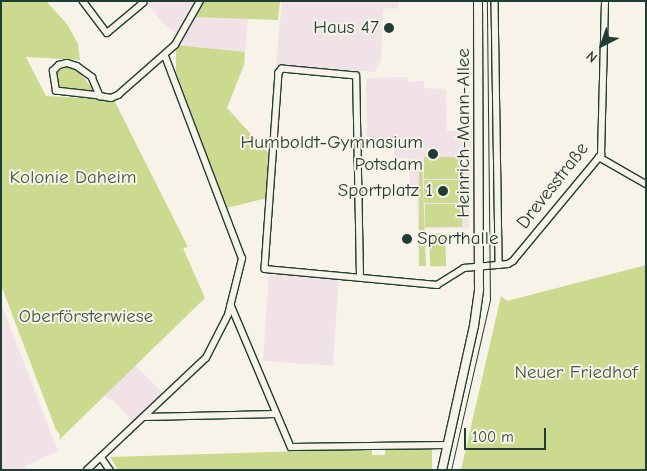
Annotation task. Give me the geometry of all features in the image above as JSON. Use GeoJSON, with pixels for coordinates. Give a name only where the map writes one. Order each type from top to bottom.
{"type":"FeatureCollection","features":[{"type":"Feature","properties":{"kind":"main road","name":"Heinrich-Mann-Allee"},"geometry":{"type":"LineString","coordinates":[[442,470],[446,445],[474,326],[480,267],[478,1]]}},
{"type":"Feature","properties":{"kind":"street"},"geometry":{"type":"LineString","coordinates":[[84,2],[107,33],[143,3],[141,1]]}},
{"type":"Feature","properties":{"kind":"street"},"geometry":{"type":"LineString","coordinates":[[100,96],[92,77],[77,66],[67,63],[59,65],[54,72],[56,91],[111,98],[118,95],[165,56],[181,36],[200,1]]}},
{"type":"Feature","properties":{"kind":"street","name":"Heinrich-Mann-Allee"},"geometry":{"type":"LineString","coordinates":[[495,1],[499,265]]}},
{"type":"Feature","properties":{"kind":"street","name":"Drevesstraße"},"geometry":{"type":"LineString","coordinates":[[360,278],[357,79],[353,74],[282,69],[279,73],[265,269],[360,278],[437,284],[464,268],[499,265],[513,261],[599,158],[602,152],[605,1]]}},
{"type":"Feature","properties":{"kind":"street"},"geometry":{"type":"LineString","coordinates":[[87,470],[206,358],[231,305],[242,259],[165,56]]}},
{"type":"Feature","properties":{"kind":"street"},"geometry":{"type":"LineString","coordinates":[[599,158],[646,184]]}},
{"type":"Feature","properties":{"kind":"street"},"geometry":{"type":"LineString","coordinates":[[231,305],[291,447],[446,445]]}},
{"type":"Feature","properties":{"kind":"street"},"geometry":{"type":"LineString","coordinates":[[145,417],[276,414]]}},
{"type":"Feature","properties":{"kind":"street"},"geometry":{"type":"LineString","coordinates":[[100,457],[110,470]]}},
{"type":"Feature","properties":{"kind":"shaded area"},"geometry":{"type":"Polygon","coordinates":[[[144,1],[197,1],[179,34],[166,26],[144,1]]]}},
{"type":"Feature","properties":{"kind":"shaded area"},"geometry":{"type":"Polygon","coordinates":[[[282,1],[398,1],[398,9],[385,8],[383,11],[381,60],[375,72],[276,65],[282,1]]]}},
{"type":"Feature","properties":{"kind":"shaded area"},"geometry":{"type":"Polygon","coordinates":[[[193,17],[248,19],[245,52],[176,45],[193,17]]]}},
{"type":"Feature","properties":{"kind":"shaded area","name":"Humboldt-Gymnasium Potsdam"},"geometry":{"type":"Polygon","coordinates":[[[407,77],[408,82],[424,81],[424,88],[446,89],[447,131],[472,131],[469,228],[418,229],[417,193],[410,193],[409,158],[394,158],[394,149],[367,149],[366,78],[407,77]]]}},
{"type":"Feature","properties":{"kind":"shaded area"},"geometry":{"type":"Polygon","coordinates":[[[269,274],[339,279],[333,366],[263,361],[269,274]]]}},
{"type":"Feature","properties":{"kind":"shaded area"},"geometry":{"type":"Polygon","coordinates":[[[1,303],[58,451],[25,466],[27,470],[1,470],[1,303]]]}},
{"type":"Feature","properties":{"kind":"shaded area"},"geometry":{"type":"Polygon","coordinates":[[[134,364],[165,395],[133,421],[113,400],[111,401],[104,395],[134,364]]]}},
{"type":"Feature","properties":{"kind":"green space"},"geometry":{"type":"Polygon","coordinates":[[[1,1],[46,1],[67,24],[78,44],[80,60],[26,57],[46,96],[114,100],[188,247],[183,248],[205,298],[59,440],[60,434],[56,430],[1,285],[1,1]]]}},
{"type":"Feature","properties":{"kind":"green space"},"geometry":{"type":"Polygon","coordinates":[[[201,1],[280,1],[278,20],[193,17],[201,1]]]}},
{"type":"Feature","properties":{"kind":"green space"},"geometry":{"type":"Polygon","coordinates":[[[176,45],[245,52],[244,65],[227,108],[268,153],[267,198],[226,208],[176,72],[176,45]]]}},
{"type":"Feature","properties":{"kind":"green space"},"geometry":{"type":"Polygon","coordinates":[[[67,66],[77,69],[95,92],[60,89],[55,74],[67,66]]]}},
{"type":"Feature","properties":{"kind":"green space"},"geometry":{"type":"Polygon","coordinates":[[[424,157],[461,157],[461,179],[424,179],[424,157]]]}},
{"type":"Feature","properties":{"kind":"green space"},"geometry":{"type":"Polygon","coordinates":[[[419,161],[422,161],[426,266],[419,266],[419,161]]]}},
{"type":"Feature","properties":{"kind":"green space","name":"Sportplatz 1"},"geometry":{"type":"Polygon","coordinates":[[[424,180],[461,180],[461,203],[424,203],[424,180]]]}},
{"type":"Feature","properties":{"kind":"green space"},"geometry":{"type":"Polygon","coordinates":[[[425,204],[462,204],[462,227],[425,227],[425,204]]]}},
{"type":"Feature","properties":{"kind":"green space"},"geometry":{"type":"Polygon","coordinates":[[[445,233],[446,266],[430,267],[429,234],[445,233]]]}},
{"type":"Feature","properties":{"kind":"green space","name":"Neuer Friedhof"},"geometry":{"type":"Polygon","coordinates":[[[646,265],[646,470],[461,470],[501,296],[507,301],[646,265]]]}},
{"type":"Feature","properties":{"kind":"green space"},"geometry":{"type":"Polygon","coordinates":[[[432,447],[432,470],[118,470],[110,457],[372,449],[372,455],[385,455],[385,449],[432,447]]]}},
{"type":"Feature","properties":{"kind":"tram line"},"geometry":{"type":"LineString","coordinates":[[451,470],[490,300],[487,1]]}},
{"type":"Feature","properties":{"kind":"place","name":"Haus 47"},"geometry":{"type":"Point","coordinates":[389,28]}},
{"type":"Feature","properties":{"kind":"place","name":"Humboldt-Gymnasium Potsdam"},"geometry":{"type":"Point","coordinates":[433,154]}},
{"type":"Feature","properties":{"kind":"place","name":"Sportplatz 1"},"geometry":{"type":"Point","coordinates":[443,191]}},
{"type":"Feature","properties":{"kind":"place","name":"Sporthalle"},"geometry":{"type":"Point","coordinates":[407,239]}},
{"type":"Feature","properties":{"kind":"park label","name":"Kolonie Daheim"},"geometry":{"type":"Point","coordinates":[73,178]}},
{"type":"Feature","properties":{"kind":"park label","name":"Oberförsterwiese"},"geometry":{"type":"Point","coordinates":[86,317]}}]}
